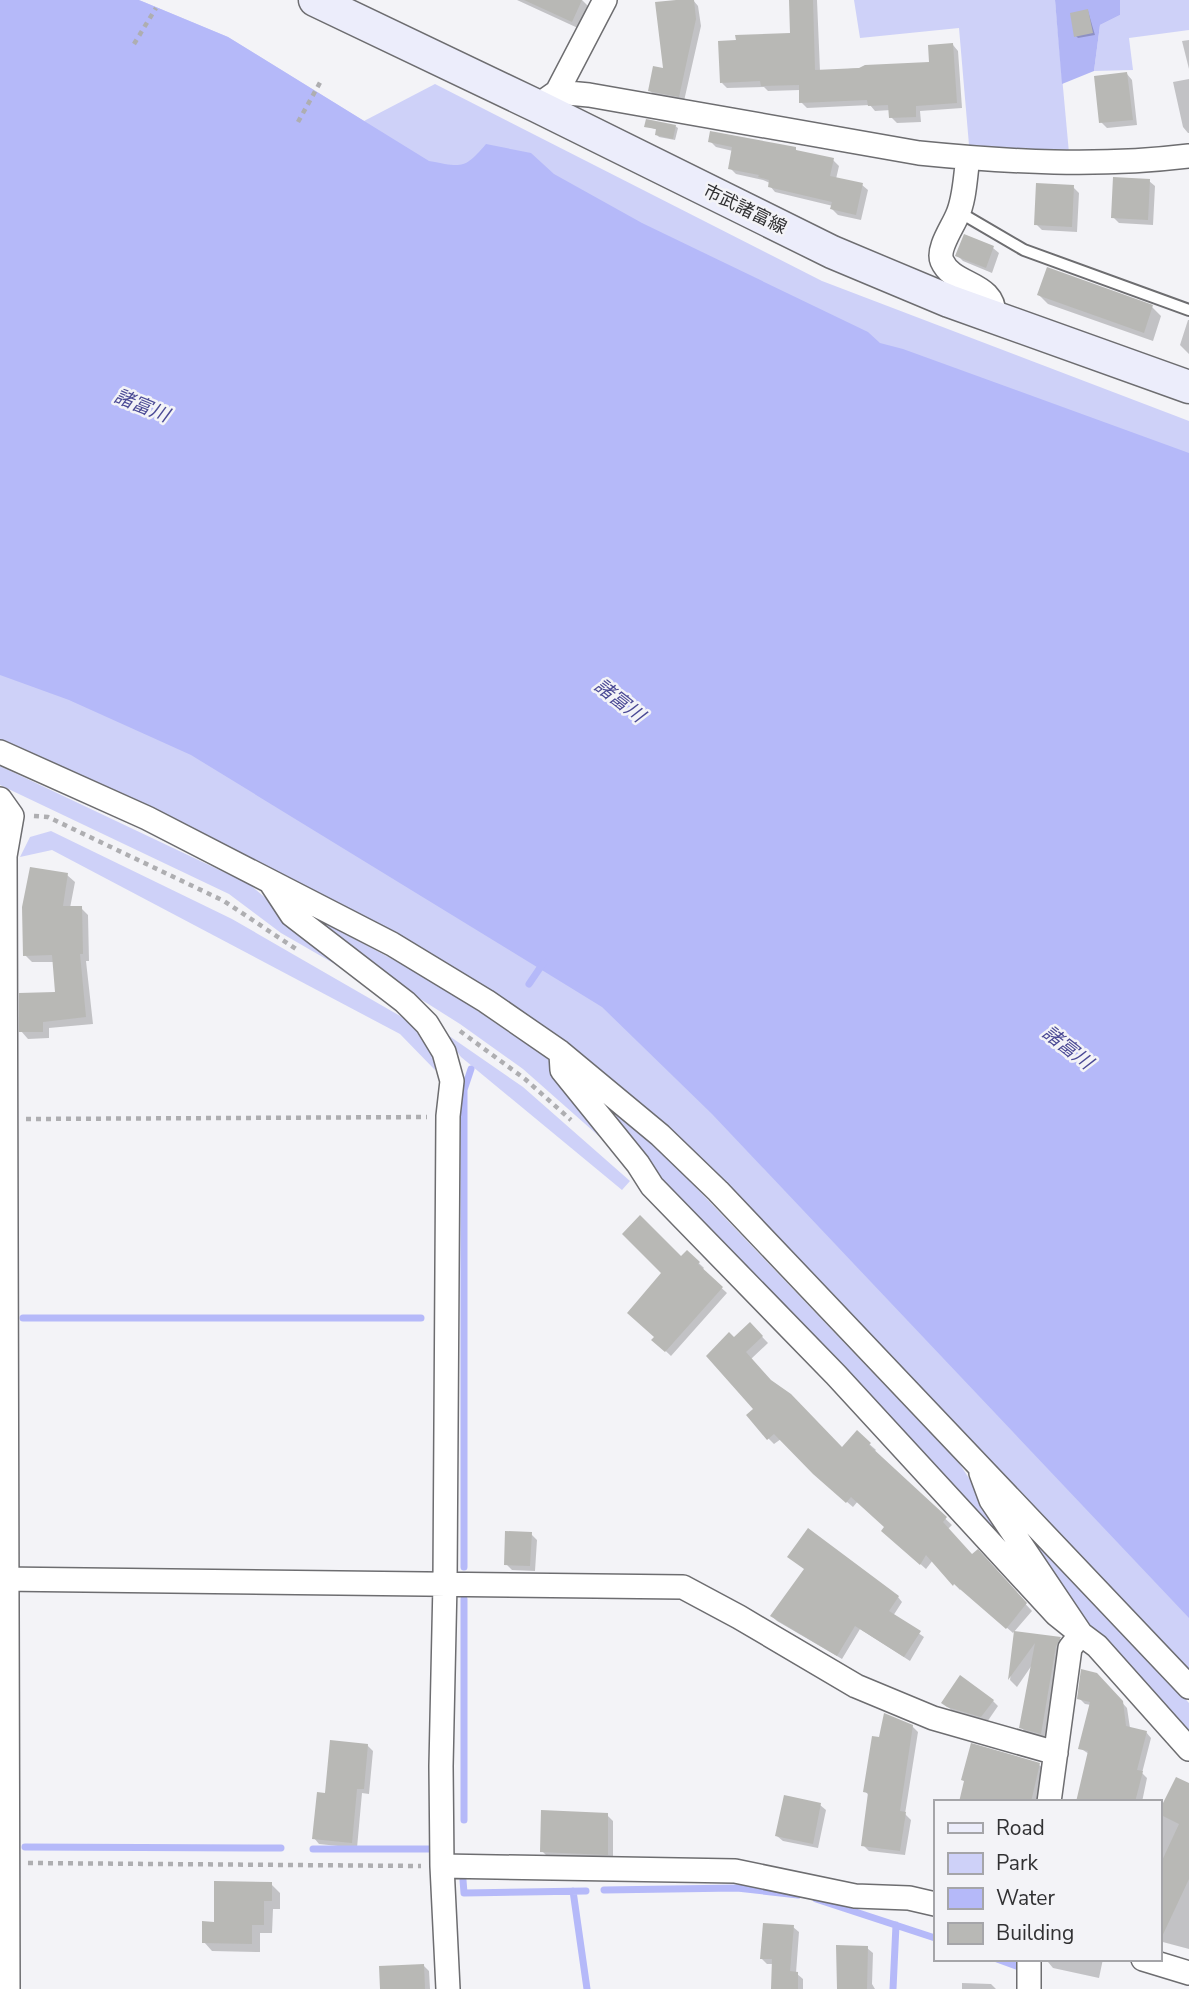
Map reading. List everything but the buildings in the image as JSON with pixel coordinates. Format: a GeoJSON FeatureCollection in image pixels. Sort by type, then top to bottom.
{"type":"FeatureCollection","features":[{"type":"Feature","properties":{"kind":"main road","name":"市武諸富線"},"geometry":{"type":"LineString","coordinates":[[315,0],[547,99],[832,252],[949,301],[1189,387]]}},
{"type":"Feature","properties":{"kind":"street"},"geometry":{"type":"LineString","coordinates":[[547,99],[605,0]]}},
{"type":"Feature","properties":{"kind":"street"},"geometry":{"type":"LineString","coordinates":[[547,99],[589,95],[919,153],[968,158],[1087,164],[1141,162],[1189,156]]}},
{"type":"Feature","properties":{"kind":"street"},"geometry":{"type":"LineString","coordinates":[[968,158],[959,212],[942,250],[942,261],[950,272],[987,294],[994,307],[994,317]]}},
{"type":"Feature","properties":{"kind":"street"},"geometry":{"type":"LineString","coordinates":[[0,752],[147,818],[392,944],[486,1001],[561,1052],[660,1135],[718,1191],[1189,1687]]}},
{"type":"Feature","properties":{"kind":"street"},"geometry":{"type":"LineString","coordinates":[[4,809],[3,1579],[9,1863],[8,1989]]}},
{"type":"Feature","properties":{"kind":"street"},"geometry":{"type":"LineString","coordinates":[[271,883],[292,915],[405,1002],[427,1024],[444,1052],[452,1081],[449,1116],[441,1766],[442,1866],[448,1989]]}},
{"type":"Feature","properties":{"kind":"street"},"geometry":{"type":"LineString","coordinates":[[561,1052],[562,1070],[638,1164],[652,1186],[836,1374],[1056,1614],[1097,1646],[1189,1749]]}},
{"type":"Feature","properties":{"kind":"street"},"geometry":{"type":"LineString","coordinates":[[978,1463],[992,1500],[1081,1634]]}},
{"type":"Feature","properties":{"kind":"street"},"geometry":{"type":"LineString","coordinates":[[3,1579],[683,1587],[739,1616],[856,1686],[933,1718],[1056,1753]]}},
{"type":"Feature","properties":{"kind":"street"},"geometry":{"type":"LineString","coordinates":[[1049,1800],[1070,1648],[1081,1634]]}},
{"type":"Feature","properties":{"kind":"street"},"geometry":{"type":"LineString","coordinates":[[442,1866],[735,1871],[855,1896],[909,1898],[934,1904]]}},
{"type":"Feature","properties":{"kind":"street"},"geometry":{"type":"LineString","coordinates":[[1029,1961],[1029,1989]]}},
{"type":"Feature","properties":{"kind":"street"},"geometry":{"type":"LineString","coordinates":[[1150,1961],[1189,1973]]}},
{"type":"Feature","properties":{"kind":"lane"},"geometry":{"type":"LineString","coordinates":[[959,212],[1024,250],[1189,310]]}},
{"type":"Feature","properties":{"kind":"path"},"geometry":{"type":"LineString","coordinates":[[134,44],[156,8]]}},
{"type":"Feature","properties":{"kind":"path"},"geometry":{"type":"LineString","coordinates":[[298,122],[322,79]]}},
{"type":"Feature","properties":{"kind":"path"},"geometry":{"type":"LineString","coordinates":[[3,1119],[449,1116]]}},
{"type":"Feature","properties":{"kind":"path"},"geometry":{"type":"LineString","coordinates":[[9,1863],[442,1866]]}},
{"type":"Feature","properties":{"kind":"green space"},"geometry":{"type":"Polygon","coordinates":[[[139,0],[228,37],[364,121],[435,84],[822,281],[1189,421],[1189,522],[465,193],[139,0]]]}},
{"type":"Feature","properties":{"kind":"green space"},"geometry":{"type":"Polygon","coordinates":[[[854,0],[1055,0],[1069,153],[969,145],[959,28],[860,38],[854,0]]]}},
{"type":"Feature","properties":{"kind":"green space"},"geometry":{"type":"Polygon","coordinates":[[[1120,0],[1189,0],[1189,30],[1129,38],[1133,70],[1094,71],[1100,25],[1120,15],[1120,0]]]}},
{"type":"Feature","properties":{"kind":"green space"},"geometry":{"type":"Polygon","coordinates":[[[0,627],[581,963],[1189,1572],[1189,1674],[685,1143],[563,1041],[0,743],[0,627]]]}},
{"type":"Feature","properties":{"kind":"green space"},"geometry":{"type":"Polygon","coordinates":[[[0,766],[249,884],[366,982],[281,933],[229,894],[0,785],[0,766]]]}},
{"type":"Feature","properties":{"kind":"green space"},"geometry":{"type":"Polygon","coordinates":[[[51,831],[232,919],[414,1024],[436,1056],[435,1070],[400,1034],[52,850],[20,857],[30,837],[51,831]]]}},
{"type":"Feature","properties":{"kind":"green space"},"geometry":{"type":"Polygon","coordinates":[[[304,912],[435,982],[547,1058],[627,1161],[523,1069],[460,1024],[395,983],[304,912]]]}},
{"type":"Feature","properties":{"kind":"green space"},"geometry":{"type":"Polygon","coordinates":[[[442,1031],[523,1087],[630,1181],[622,1190],[461,1057],[442,1031]]]}},
{"type":"Feature","properties":{"kind":"green space"},"geometry":{"type":"Polygon","coordinates":[[[573,1075],[664,1154],[959,1463],[1037,1583],[653,1173],[573,1075]]]}},
{"type":"Feature","properties":{"kind":"green space"},"geometry":{"type":"Polygon","coordinates":[[[998,1495],[1189,1703],[1189,1740],[1070,1608],[998,1495]]]}},
{"type":"Feature","properties":{"kind":"shaded area"},"geometry":{"type":"Polygon","coordinates":[[[1055,0],[1120,0],[1120,15],[1100,25],[1094,71],[1062,84],[1055,0]]]}},
{"type":"Feature","properties":{"kind":"water","name":"諸富川"},"geometry":{"type":"Polygon","coordinates":[[[0,0],[139,0],[228,37],[429,161],[462,165],[486,144],[531,153],[554,174],[642,223],[868,332],[880,343],[1189,453],[1189,1618],[712,1114],[602,1007],[191,755],[69,700],[0,675],[0,0]]]}},
{"type":"Feature","properties":{"kind":"waterway"},"geometry":{"type":"LineString","coordinates":[[529,984],[544,962]]}},
{"type":"Feature","properties":{"kind":"waterway"},"geometry":{"type":"LineString","coordinates":[[464,1567],[464,1090],[471,1069]]}},
{"type":"Feature","properties":{"kind":"waterway"},"geometry":{"type":"LineString","coordinates":[[23,1318],[421,1318]]}},
{"type":"Feature","properties":{"kind":"waterway"},"geometry":{"type":"LineString","coordinates":[[464,1599],[464,1820]]}},
{"type":"Feature","properties":{"kind":"waterway"},"geometry":{"type":"LineString","coordinates":[[25,1847],[281,1848]]}},
{"type":"Feature","properties":{"kind":"waterway"},"geometry":{"type":"LineString","coordinates":[[313,1849],[431,1849]]}},
{"type":"Feature","properties":{"kind":"waterway"},"geometry":{"type":"LineString","coordinates":[[463,1880],[464,1893],[586,1891]]}},
{"type":"Feature","properties":{"kind":"waterway"},"geometry":{"type":"LineString","coordinates":[[604,1890],[737,1888],[798,1895]]}},
{"type":"Feature","properties":{"kind":"waterway"},"geometry":{"type":"LineString","coordinates":[[573,1891],[587,1989]]}},
{"type":"Feature","properties":{"kind":"waterway"},"geometry":{"type":"LineString","coordinates":[[816,1899],[934,1938]]}},
{"type":"Feature","properties":{"kind":"waterway"},"geometry":{"type":"LineString","coordinates":[[893,1989],[896,1925]]}},
{"type":"Feature","properties":{"kind":"waterway"},"geometry":{"type":"LineString","coordinates":[[1002,1961],[1019,1967]]}}]}
